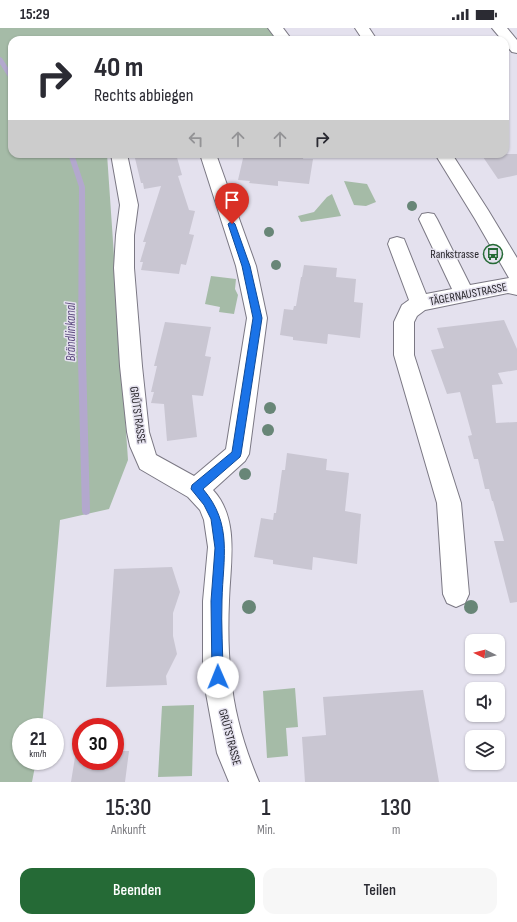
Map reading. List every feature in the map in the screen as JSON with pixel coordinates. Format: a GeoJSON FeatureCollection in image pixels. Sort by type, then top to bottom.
{"type":"FeatureCollection","features":[{"type":"Feature","properties":{"kind":"street"},"geometry":{"type":"LineString","coordinates":[[275,28],[282,36]]}},
{"type":"Feature","properties":{"kind":"street"},"geometry":{"type":"LineString","coordinates":[[499,28],[506,36]]}},
{"type":"Feature","properties":{"kind":"street"},"geometry":{"type":"LineString","coordinates":[[509,40],[517,49]]}},
{"type":"Feature","properties":{"kind":"street","name":"GRÜTSTRASSE"},"geometry":{"type":"LineString","coordinates":[[120,158],[129,205],[125,236],[124,268],[131,366],[138,432],[141,446],[148,462],[196,489],[208,502],[216,519],[220,548],[216,601],[218,677],[223,711],[232,753],[244,782]]}},
{"type":"Feature","properties":{"kind":"street"},"geometry":{"type":"LineString","coordinates":[[196,489],[237,454],[258,318],[246,266],[209,158]]}},
{"type":"Feature","properties":{"kind":"street","name":"TÄGERNAUSTRASSE"},"geometry":{"type":"LineString","coordinates":[[446,158],[482,214],[517,274]]}},
{"type":"Feature","properties":{"kind":"street"},"geometry":{"type":"LineString","coordinates":[[428,219],[464,294]]}},
{"type":"Feature","properties":{"kind":"street"},"geometry":{"type":"LineString","coordinates":[[397,244],[420,303]]}},
{"type":"Feature","properties":{"kind":"street","name":"TÄGERNAUSTRASSE"},"geometry":{"type":"LineString","coordinates":[[456,594],[449,503],[404,355],[404,322],[409,311],[420,303],[508,285],[517,287]]}},
{"type":"Feature","properties":{"kind":"green space"},"geometry":{"type":"Polygon","coordinates":[[[0,28],[270,28],[277,36],[8,36],[8,158],[107,158],[128,460],[109,509],[60,520],[43,718],[12,718],[12,770],[34,770],[32,782],[0,782],[0,28]]]}},
{"type":"Feature","properties":{"kind":"green space"},"geometry":{"type":"Polygon","coordinates":[[[344,181],[367,184],[376,202],[366,206],[354,205],[344,181]]]}},
{"type":"Feature","properties":{"kind":"green space"},"geometry":{"type":"Polygon","coordinates":[[[332,194],[341,216],[301,222],[298,216],[314,212],[327,197],[332,194]]]}},
{"type":"Feature","properties":{"kind":"green space"},"geometry":{"type":"Polygon","coordinates":[[[211,276],[236,279],[235,289],[238,295],[234,314],[219,312],[220,307],[205,304],[211,276]]]}},
{"type":"Feature","properties":{"kind":"green space"},"geometry":{"type":"Polygon","coordinates":[[[295,688],[298,727],[286,728],[288,756],[267,758],[263,691],[295,688]]]}},
{"type":"Feature","properties":{"kind":"green space"},"geometry":{"type":"Polygon","coordinates":[[[194,705],[192,776],[158,777],[162,706],[194,705]]]}},
{"type":"Feature","properties":{"kind":"building"},"geometry":{"type":"Polygon","coordinates":[[[509,154],[517,154],[517,175],[498,179],[484,158],[509,158],[509,154]]]}},
{"type":"Feature","properties":{"kind":"building"},"geometry":{"type":"Polygon","coordinates":[[[135,158],[177,158],[182,175],[178,176],[189,210],[195,211],[189,234],[194,235],[186,265],[181,264],[179,274],[141,270],[143,262],[140,262],[146,242],[143,242],[161,186],[144,189],[143,183],[141,183],[135,158]]]}},
{"type":"Feature","properties":{"kind":"building"},"geometry":{"type":"Polygon","coordinates":[[[243,158],[313,159],[309,184],[278,181],[278,186],[249,183],[250,181],[238,180],[243,158]]]}},
{"type":"Feature","properties":{"kind":"building"},"geometry":{"type":"Polygon","coordinates":[[[304,265],[337,268],[336,277],[356,279],[354,302],[363,303],[360,338],[328,334],[327,344],[293,340],[293,337],[280,335],[284,309],[293,310],[294,306],[296,306],[304,265]]]}},
{"type":"Feature","properties":{"kind":"building"},"geometry":{"type":"Polygon","coordinates":[[[504,320],[517,349],[517,370],[498,373],[503,384],[492,385],[496,423],[517,422],[517,602],[510,603],[494,541],[504,541],[489,489],[485,489],[478,459],[474,459],[468,436],[472,435],[460,392],[447,394],[431,350],[444,348],[437,328],[504,320]]]}},
{"type":"Feature","properties":{"kind":"building"},"geometry":{"type":"Polygon","coordinates":[[[165,322],[211,327],[205,356],[211,357],[203,396],[192,395],[197,437],[167,441],[164,404],[151,403],[154,392],[151,392],[157,366],[154,366],[165,322]]]}},
{"type":"Feature","properties":{"kind":"building"},"geometry":{"type":"Polygon","coordinates":[[[287,453],[327,459],[326,470],[349,473],[345,511],[361,514],[357,564],[313,557],[312,570],[273,564],[273,560],[254,557],[261,518],[273,520],[274,513],[276,513],[282,470],[285,470],[287,453]]]}},
{"type":"Feature","properties":{"kind":"building"},"geometry":{"type":"Polygon","coordinates":[[[172,567],[180,592],[173,613],[173,636],[177,654],[166,676],[167,685],[106,687],[114,569],[172,567]]]}},
{"type":"Feature","properties":{"kind":"building"},"geometry":{"type":"Polygon","coordinates":[[[423,690],[439,782],[305,782],[302,737],[326,735],[323,697],[423,690]]]}},
{"type":"Feature","properties":{"kind":"building"},"geometry":{"type":"Polygon","coordinates":[[[124,751],[129,751],[125,782],[71,782],[73,770],[124,770],[124,751]]]}},
{"type":"Feature","properties":{"kind":"waterway","name":"Brändlinkanal"},"geometry":{"type":"LineString","coordinates":[[0,59],[8,72]]}},
{"type":"Feature","properties":{"kind":"waterway","name":"Brändlinkanal"},"geometry":{"type":"LineString","coordinates":[[72,158],[82,187],[82,359],[86,511]]}},
{"type":"Feature","properties":{"kind":"place","name":"Rankstrasse"},"geometry":{"type":"Point","coordinates":[493,254]}},
{"type":"Feature","properties":{"kind":"route"},"geometry":{"type":"LineString","coordinates":[[218,677],[216,601],[220,548],[216,519],[208,502],[196,489],[237,454],[258,318],[246,266],[232,224]]}}]}
